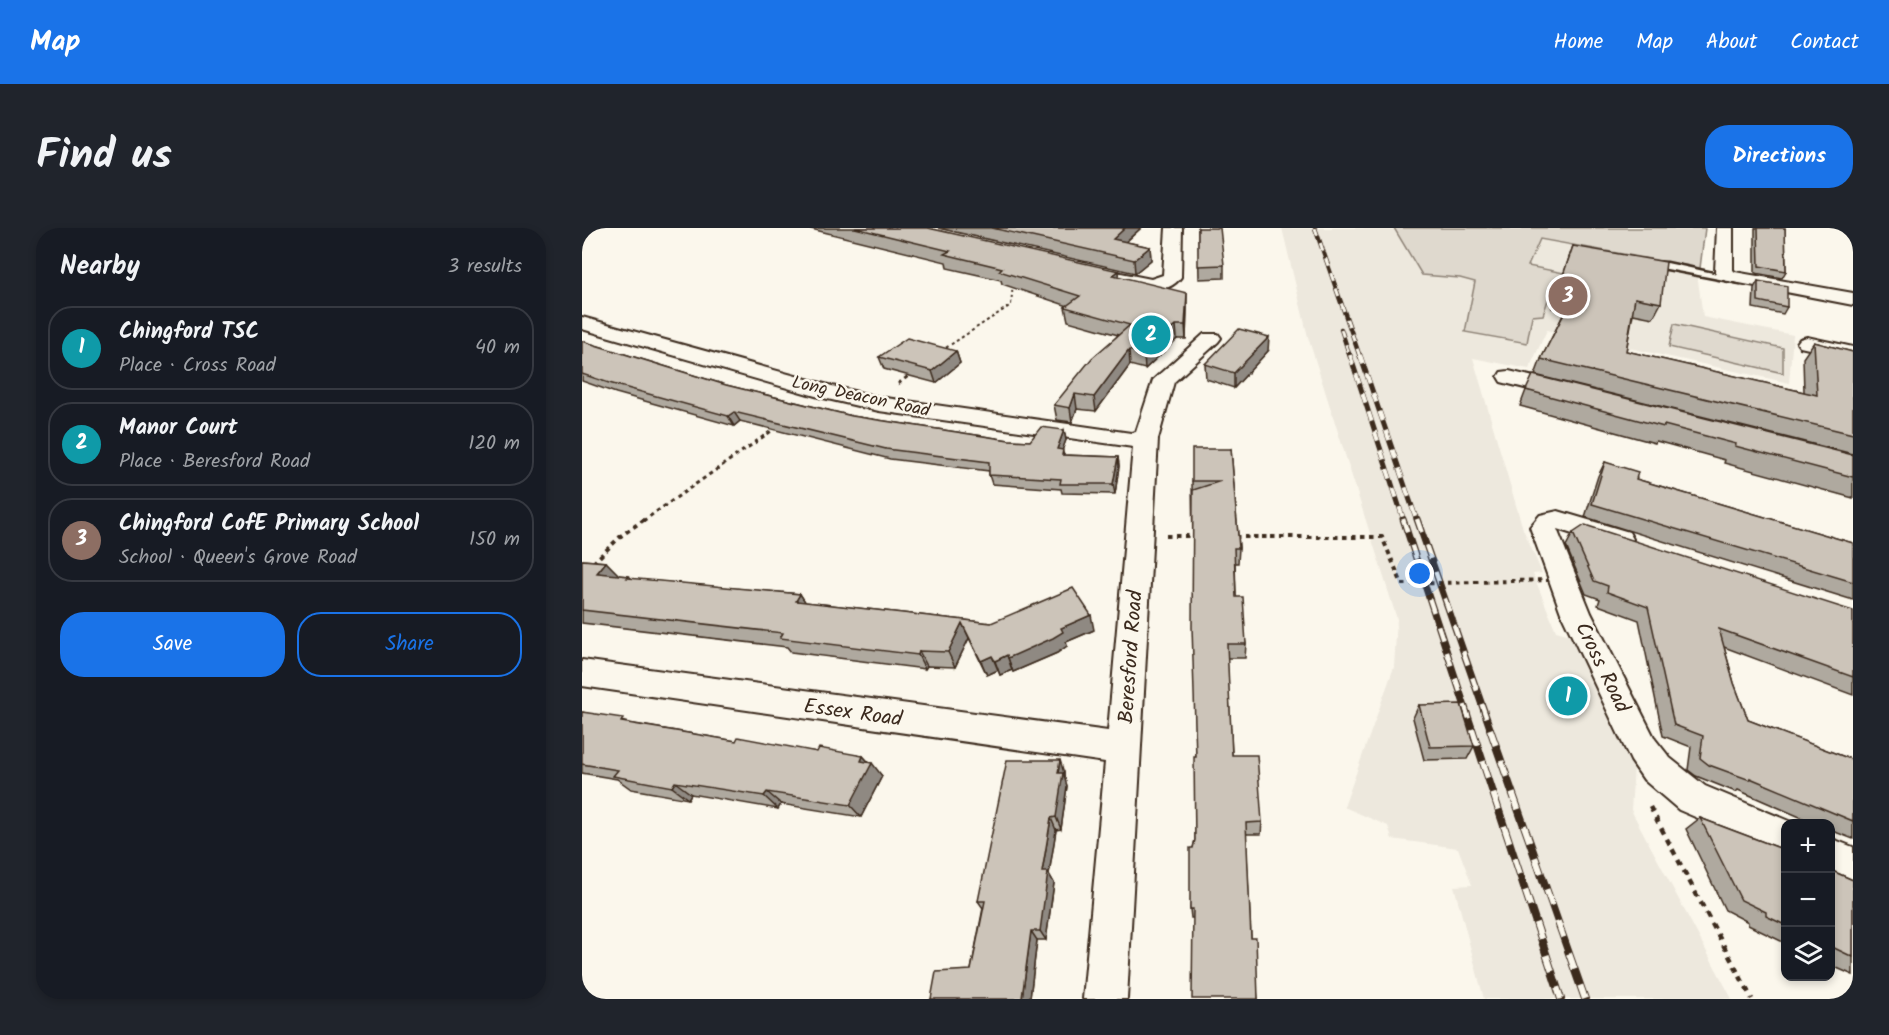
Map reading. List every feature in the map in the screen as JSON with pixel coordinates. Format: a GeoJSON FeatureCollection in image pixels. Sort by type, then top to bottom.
{"type":"FeatureCollection","features":[{"type":"Feature","properties":{"kind":"street"},"geometry":{"type":"LineString","coordinates":[[1094,272],[1139,283],[1155,285],[1167,283],[1172,277],[1174,228]]}},
{"type":"Feature","properties":{"kind":"street"},"geometry":{"type":"LineString","coordinates":[[1725,228],[1724,272],[1736,278],[1853,299]]}},
{"type":"Feature","properties":{"kind":"street","name":"Long Deacon Road"},"geometry":{"type":"LineString","coordinates":[[582,323],[827,392],[879,404],[1131,440],[1146,439]]}},
{"type":"Feature","properties":{"kind":"street","name":"Beresford Road"},"geometry":{"type":"LineString","coordinates":[[1105,999],[1146,439],[1164,380],[1210,338]]}},
{"type":"Feature","properties":{"kind":"street"},"geometry":{"type":"LineString","coordinates":[[1807,343],[1853,353]]}},
{"type":"Feature","properties":{"kind":"street"},"geometry":{"type":"LineString","coordinates":[[1509,377],[1589,397]]}},
{"type":"Feature","properties":{"kind":"street","name":"Cross Road"},"geometry":{"type":"LineString","coordinates":[[1649,549],[1558,520],[1549,520],[1543,527],[1579,618],[1643,750],[1657,769],[1692,798],[1781,836]]}},
{"type":"Feature","properties":{"kind":"street","name":"Essex Road"},"geometry":{"type":"LineString","coordinates":[[582,673],[1094,746],[1124,747]]}},
{"type":"Feature","properties":{"kind":"street"},"geometry":{"type":"LineString","coordinates":[[1835,859],[1853,866]]}},
{"type":"Feature","properties":{"kind":"lane"},"geometry":{"type":"LineString","coordinates":[[1639,264],[1667,266],[1736,278]]}},
{"type":"Feature","properties":{"kind":"path"},"geometry":{"type":"LineString","coordinates":[[936,355],[1011,305],[1013,275]]}},
{"type":"Feature","properties":{"kind":"path"},"geometry":{"type":"LineString","coordinates":[[879,404],[918,369]]}},
{"type":"Feature","properties":{"kind":"path"},"geometry":{"type":"LineString","coordinates":[[588,568],[622,535],[779,426]]}},
{"type":"Feature","properties":{"kind":"path"},"geometry":{"type":"LineString","coordinates":[[1167,536],[1203,536]]}},
{"type":"Feature","properties":{"kind":"path"},"geometry":{"type":"LineString","coordinates":[[1227,537],[1382,537],[1402,584],[1548,580]]}},
{"type":"Feature","properties":{"kind":"path"},"geometry":{"type":"LineString","coordinates":[[1649,809],[1752,999]]}},
{"type":"Feature","properties":{"kind":"shaded area"},"geometry":{"type":"Polygon","coordinates":[[[1282,228],[1705,228],[1700,268],[1697,273],[1703,317],[1793,335],[1789,383],[1547,330],[1529,369],[1473,358],[1523,529],[1542,573],[1533,574],[1556,631],[1571,635],[1634,767],[1631,810],[1732,999],[1484,999],[1454,886],[1472,885],[1458,848],[1392,839],[1388,826],[1344,807],[1394,667],[1397,619],[1308,337],[1282,228]]]}},
{"type":"Feature","properties":{"kind":"shaded area"},"geometry":{"type":"Polygon","coordinates":[[[1394,228],[1705,228],[1700,268],[1540,239],[1528,266],[1564,273],[1562,279],[1555,279],[1543,315],[1532,316],[1527,343],[1465,332],[1475,282],[1460,278],[1422,275],[1394,228]]]}},
{"type":"Feature","properties":{"kind":"shaded area"},"geometry":{"type":"Polygon","coordinates":[[[1674,324],[1783,348],[1783,373],[1669,347],[1674,324]]]}},
{"type":"Feature","properties":{"kind":"building"},"geometry":{"type":"Polygon","coordinates":[[[855,228],[928,228],[1119,271],[1113,275],[1187,293],[1185,325],[1176,325],[1144,354],[1129,350],[1094,397],[1075,394],[1070,408],[1054,405],[1092,358],[1130,325],[1065,307],[1080,296],[999,271],[1002,268],[944,254],[950,251],[855,228]]]}},
{"type":"Feature","properties":{"kind":"building"},"geometry":{"type":"Polygon","coordinates":[[[992,228],[1125,228],[1113,239],[1150,247],[1134,260],[992,228]]]}},
{"type":"Feature","properties":{"kind":"building"},"geometry":{"type":"Polygon","coordinates":[[[1198,228],[1220,228],[1224,265],[1198,266],[1198,228]]]}},
{"type":"Feature","properties":{"kind":"building"},"geometry":{"type":"Polygon","coordinates":[[[1758,228],[1785,228],[1786,271],[1759,266],[1758,228]]]}},
{"type":"Feature","properties":{"kind":"building"},"geometry":{"type":"Polygon","coordinates":[[[1573,246],[1666,262],[1661,303],[1635,298],[1626,351],[1817,395],[1814,342],[1853,352],[1853,434],[1541,359],[1573,296],[1557,293],[1573,246]]]}},
{"type":"Feature","properties":{"kind":"building"},"geometry":{"type":"Polygon","coordinates":[[[1758,281],[1787,286],[1787,307],[1758,301],[1758,281]]]}},
{"type":"Feature","properties":{"kind":"building"},"geometry":{"type":"Polygon","coordinates":[[[1239,329],[1269,337],[1234,373],[1205,364],[1239,329]]]}},
{"type":"Feature","properties":{"kind":"building"},"geometry":{"type":"Polygon","coordinates":[[[907,338],[956,351],[932,371],[879,357],[907,338]]]}},
{"type":"Feature","properties":{"kind":"building"},"geometry":{"type":"Polygon","coordinates":[[[582,341],[726,385],[852,416],[1009,440],[1030,441],[1041,427],[1064,430],[1057,449],[1063,450],[1062,455],[1118,457],[1113,484],[1060,484],[1061,479],[989,475],[989,462],[886,449],[734,412],[728,416],[582,374],[582,341]]]}},
{"type":"Feature","properties":{"kind":"building"},"geometry":{"type":"Polygon","coordinates":[[[1533,375],[1853,455],[1853,477],[1735,446],[1736,444],[1526,390],[1533,375]]]}},
{"type":"Feature","properties":{"kind":"building"},"geometry":{"type":"Polygon","coordinates":[[[1192,449],[1231,449],[1239,548],[1234,548],[1236,597],[1243,597],[1246,644],[1227,644],[1232,755],[1257,755],[1262,822],[1246,823],[1251,938],[1256,938],[1258,999],[1192,999],[1193,909],[1190,909],[1190,848],[1193,848],[1195,840],[1194,757],[1196,757],[1192,627],[1193,490],[1221,481],[1192,481],[1192,449]]]}},
{"type":"Feature","properties":{"kind":"building"},"geometry":{"type":"Polygon","coordinates":[[[1605,462],[1638,472],[1636,479],[1853,543],[1853,582],[1592,504],[1605,462]]]}},
{"type":"Feature","properties":{"kind":"building"},"geometry":{"type":"Polygon","coordinates":[[[1585,525],[1853,611],[1853,677],[1719,629],[1734,683],[1748,720],[1853,760],[1853,821],[1750,778],[1750,780],[1709,765],[1700,758],[1703,736],[1674,725],[1648,607],[1607,592],[1608,586],[1594,581],[1573,533],[1585,525]]]}},
{"type":"Feature","properties":{"kind":"building"},"geometry":{"type":"Polygon","coordinates":[[[582,560],[606,562],[597,573],[629,576],[627,578],[800,594],[796,601],[991,623],[1073,588],[1091,615],[1061,628],[1063,632],[1053,638],[1008,658],[1007,655],[995,661],[992,656],[981,661],[962,623],[948,652],[919,651],[918,655],[780,638],[783,633],[582,610],[582,560]]]}},
{"type":"Feature","properties":{"kind":"building"},"geometry":{"type":"Polygon","coordinates":[[[1461,704],[1474,746],[1430,747],[1419,705],[1461,704]]]}},
{"type":"Feature","properties":{"kind":"building"},"geometry":{"type":"Polygon","coordinates":[[[582,712],[623,718],[621,722],[736,741],[738,737],[817,752],[819,748],[863,756],[861,761],[872,763],[850,805],[767,792],[764,796],[675,782],[672,787],[613,776],[618,770],[582,764],[582,712]]]}},
{"type":"Feature","properties":{"kind":"building"},"geometry":{"type":"Polygon","coordinates":[[[1007,760],[1060,760],[1058,773],[1063,773],[1056,817],[1051,818],[1042,872],[1048,872],[1040,931],[1031,931],[1022,998],[1030,997],[1030,999],[931,999],[936,972],[971,970],[985,901],[978,901],[1007,760]]]}},
{"type":"Feature","properties":{"kind":"building"},"geometry":{"type":"Polygon","coordinates":[[[1700,818],[1781,848],[1781,923],[1766,916],[1766,912],[1741,900],[1700,818]]]}},
{"type":"Feature","properties":{"kind":"building"},"geometry":{"type":"Polygon","coordinates":[[[1835,872],[1853,880],[1853,957],[1835,948],[1835,872]]]}},
{"type":"Feature","properties":{"kind":"railway"},"geometry":{"type":"LineString","coordinates":[[1315,228],[1360,357]]}},
{"type":"Feature","properties":{"kind":"railway"},"geometry":{"type":"LineString","coordinates":[[1341,329],[1350,357]]}},
{"type":"Feature","properties":{"kind":"railway"},"geometry":{"type":"LineString","coordinates":[[1350,355],[1404,521]]}},
{"type":"Feature","properties":{"kind":"railway"},"geometry":{"type":"LineString","coordinates":[[1360,355],[1417,521]]}},
{"type":"Feature","properties":{"kind":"railway"},"geometry":{"type":"LineString","coordinates":[[1403,519],[1473,731]]}},
{"type":"Feature","properties":{"kind":"railway"},"geometry":{"type":"LineString","coordinates":[[1417,519],[1491,731]]}},
{"type":"Feature","properties":{"kind":"railway"},"geometry":{"type":"LineString","coordinates":[[1472,729],[1561,999]]}},
{"type":"Feature","properties":{"kind":"railway"},"geometry":{"type":"LineString","coordinates":[[1490,729],[1585,999]]}},
{"type":"Feature","properties":{"kind":"place","name":"Chingford CofE Primary School"},"geometry":{"type":"Point","coordinates":[1568,296]}},
{"type":"Feature","properties":{"kind":"place","name":"Manor Court"},"geometry":{"type":"Point","coordinates":[1151,335]}},
{"type":"Feature","properties":{"kind":"place","name":"Chingford TSC"},"geometry":{"type":"Point","coordinates":[1568,696]}}]}
